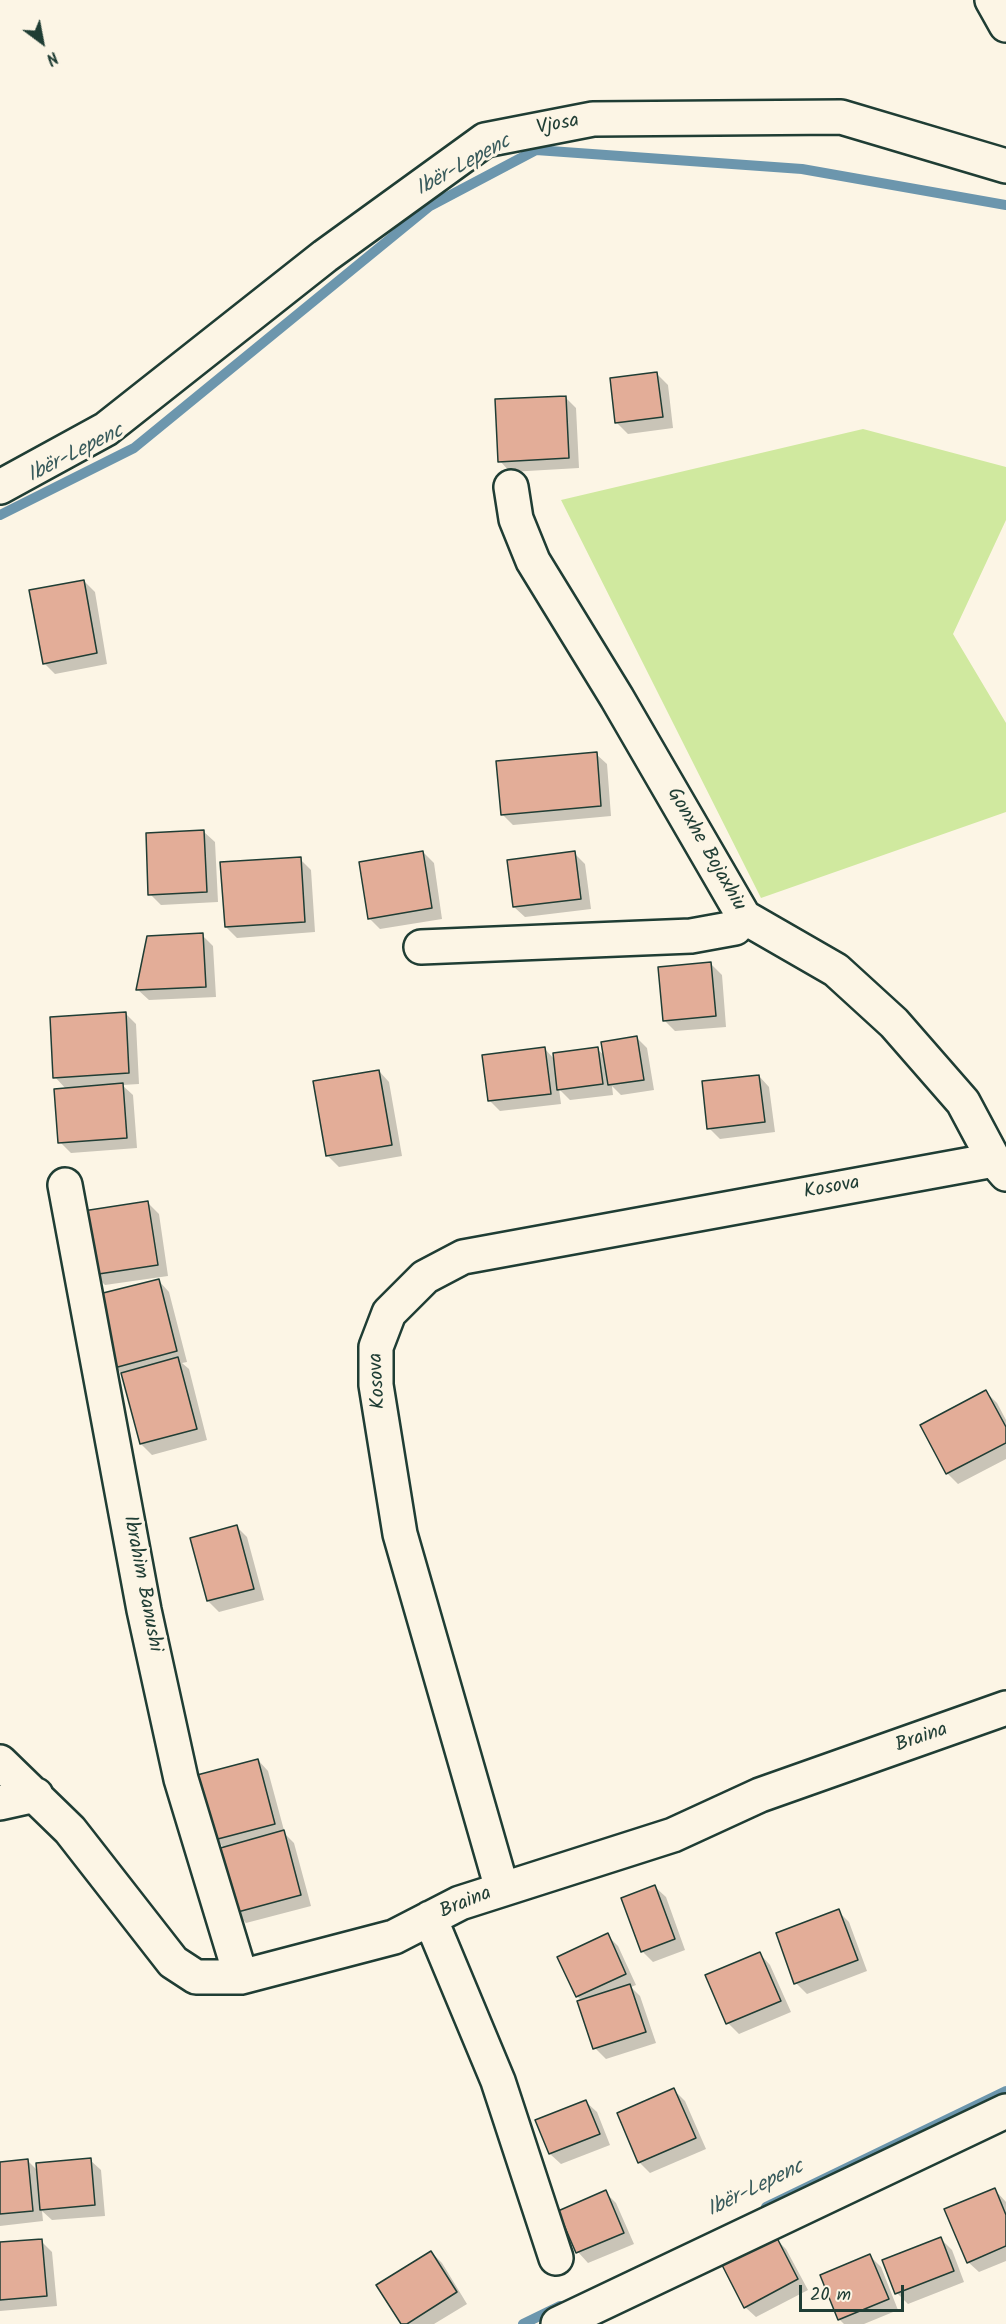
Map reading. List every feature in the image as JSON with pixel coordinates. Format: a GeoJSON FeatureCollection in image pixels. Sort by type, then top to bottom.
{"type":"FeatureCollection","features":[{"type":"Feature","properties":{"kind":"street"},"geometry":{"type":"LineString","coordinates":[[992,0],[1006,25]]}},
{"type":"Feature","properties":{"kind":"street","name":"Vjosa"},"geometry":{"type":"LineString","coordinates":[[0,487],[106,429],[325,256],[485,140],[592,119],[841,117],[1006,166]]}},
{"type":"Feature","properties":{"kind":"street","name":"Gonxhe Bojaxhiu"},"geometry":{"type":"LineString","coordinates":[[511,487],[516,519],[533,561],[617,698],[744,917],[836,970],[894,1023],[963,1102],[1000,1167]]}},
{"type":"Feature","properties":{"kind":"street"},"geometry":{"type":"LineString","coordinates":[[421,947],[691,936],[735,928],[744,917]]}},
{"type":"Feature","properties":{"kind":"street","name":"Kosova"},"geometry":{"type":"LineString","coordinates":[[502,1889],[400,1534],[376,1385],[376,1347],[389,1313],[424,1277],[463,1257],[1000,1167]]}},
{"type":"Feature","properties":{"kind":"street","name":"Ibrahim Banushi"},"geometry":{"type":"LineString","coordinates":[[64,1185],[144,1610],[181,1779],[241,1977]]}},
{"type":"Feature","properties":{"kind":"street","name":"Braina"},"geometry":{"type":"LineString","coordinates":[[0,1762],[70,1830],[173,1962],[196,1977],[241,1977],[394,1937],[460,1903],[673,1835],[760,1795],[1006,1708]]}},
{"type":"Feature","properties":{"kind":"street"},"geometry":{"type":"LineString","coordinates":[[0,1803],[36,1795]]}},
{"type":"Feature","properties":{"kind":"street"},"geometry":{"type":"LineString","coordinates":[[430,1918],[498,2081],[556,2258]]}},
{"type":"Feature","properties":{"kind":"street"},"geometry":{"type":"LineString","coordinates":[[558,2324],[1003,2116]]}},
{"type":"Feature","properties":{"kind":"green space"},"geometry":{"type":"Polygon","coordinates":[[[863,429],[1006,467],[1006,520],[953,634],[1006,723],[1006,812],[761,898],[561,500],[863,429]]]}},
{"type":"Feature","properties":{"kind":"building"},"geometry":{"type":"Polygon","coordinates":[[[657,372],[663,417],[615,423],[610,378],[657,372]]]}},
{"type":"Feature","properties":{"kind":"building"},"geometry":{"type":"Polygon","coordinates":[[[566,396],[569,458],[498,462],[495,399],[566,396]]]}},
{"type":"Feature","properties":{"kind":"building"},"geometry":{"type":"Polygon","coordinates":[[[84,580],[97,653],[43,664],[29,590],[84,580]]]}},
{"type":"Feature","properties":{"kind":"building"},"geometry":{"type":"Polygon","coordinates":[[[597,752],[601,806],[501,815],[496,761],[597,752]]]}},
{"type":"Feature","properties":{"kind":"building"},"geometry":{"type":"Polygon","coordinates":[[[204,830],[207,892],[148,895],[146,833],[204,830]]]}},
{"type":"Feature","properties":{"kind":"building"},"geometry":{"type":"Polygon","coordinates":[[[423,851],[432,908],[368,919],[359,862],[423,851]]]}},
{"type":"Feature","properties":{"kind":"building"},"geometry":{"type":"Polygon","coordinates":[[[575,851],[581,899],[513,907],[507,860],[575,851]]]}},
{"type":"Feature","properties":{"kind":"building"},"geometry":{"type":"Polygon","coordinates":[[[301,857],[305,922],[225,927],[220,862],[301,857]]]}},
{"type":"Feature","properties":{"kind":"building"},"geometry":{"type":"Polygon","coordinates":[[[203,933],[206,987],[136,990],[147,936],[203,933]]]}},
{"type":"Feature","properties":{"kind":"building"},"geometry":{"type":"Polygon","coordinates":[[[711,962],[716,1016],[663,1021],[658,967],[711,962]]]}},
{"type":"Feature","properties":{"kind":"building"},"geometry":{"type":"Polygon","coordinates":[[[126,1012],[129,1073],[53,1078],[50,1017],[126,1012]]]}},
{"type":"Feature","properties":{"kind":"building"},"geometry":{"type":"Polygon","coordinates":[[[637,1036],[644,1080],[608,1085],[601,1042],[637,1036]]]}},
{"type":"Feature","properties":{"kind":"building"},"geometry":{"type":"Polygon","coordinates":[[[545,1047],[551,1094],[488,1101],[482,1055],[545,1047]]]}},
{"type":"Feature","properties":{"kind":"building"},"geometry":{"type":"Polygon","coordinates":[[[598,1047],[603,1084],[557,1090],[553,1053],[598,1047]]]}},
{"type":"Feature","properties":{"kind":"building"},"geometry":{"type":"Polygon","coordinates":[[[379,1070],[392,1145],[326,1156],[313,1081],[379,1070]]]}},
{"type":"Feature","properties":{"kind":"building"},"geometry":{"type":"Polygon","coordinates":[[[759,1075],[765,1122],[707,1129],[702,1081],[759,1075]]]}},
{"type":"Feature","properties":{"kind":"building"},"geometry":{"type":"Polygon","coordinates":[[[123,1083],[127,1138],[58,1143],[54,1089],[123,1083]]]}},
{"type":"Feature","properties":{"kind":"building"},"geometry":{"type":"Polygon","coordinates":[[[148,1201],[158,1265],[92,1275],[83,1211],[148,1201]]]}},
{"type":"Feature","properties":{"kind":"building"},"geometry":{"type":"Polygon","coordinates":[[[159,1279],[177,1351],[114,1368],[95,1295],[159,1279]]]}},
{"type":"Feature","properties":{"kind":"building"},"geometry":{"type":"Polygon","coordinates":[[[178,1357],[197,1429],[140,1444],[121,1373],[178,1357]]]}},
{"type":"Feature","properties":{"kind":"building"},"geometry":{"type":"Polygon","coordinates":[[[986,1390],[1006,1427],[1006,1443],[946,1474],[920,1425],[986,1390]]]}},
{"type":"Feature","properties":{"kind":"building"},"geometry":{"type":"Polygon","coordinates":[[[237,1525],[254,1589],[207,1601],[190,1538],[237,1525]]]}},
{"type":"Feature","properties":{"kind":"building"},"geometry":{"type":"Polygon","coordinates":[[[258,1759],[275,1824],[214,1840],[197,1775],[258,1759]]]}},
{"type":"Feature","properties":{"kind":"building"},"geometry":{"type":"Polygon","coordinates":[[[284,1830],[301,1895],[234,1913],[217,1849],[284,1830]]]}},
{"type":"Feature","properties":{"kind":"building"},"geometry":{"type":"Polygon","coordinates":[[[655,1885],[675,1939],[641,1952],[621,1898],[655,1885]]]}},
{"type":"Feature","properties":{"kind":"building"},"geometry":{"type":"Polygon","coordinates":[[[839,1909],[858,1960],[794,1984],[776,1933],[839,1909]]]}},
{"type":"Feature","properties":{"kind":"building"},"geometry":{"type":"Polygon","coordinates":[[[608,1933],[626,1974],[576,1997],[557,1957],[608,1933]]]}},
{"type":"Feature","properties":{"kind":"building"},"geometry":{"type":"Polygon","coordinates":[[[760,1952],[781,2001],[726,2024],[705,1975],[760,1952]]]}},
{"type":"Feature","properties":{"kind":"building"},"geometry":{"type":"Polygon","coordinates":[[[630,1984],[646,2032],[593,2049],[577,2001],[630,1984]]]}},
{"type":"Feature","properties":{"kind":"building"},"geometry":{"type":"Polygon","coordinates":[[[674,2088],[696,2138],[638,2163],[617,2113],[674,2088]]]}},
{"type":"Feature","properties":{"kind":"building"},"geometry":{"type":"Polygon","coordinates":[[[586,2100],[600,2134],[549,2154],[535,2120],[586,2100]]]}},
{"type":"Feature","properties":{"kind":"building"},"geometry":{"type":"Polygon","coordinates":[[[91,2158],[95,2205],[40,2210],[36,2163],[91,2158]]]}},
{"type":"Feature","properties":{"kind":"building"},"geometry":{"type":"Polygon","coordinates":[[[28,2159],[33,2211],[0,2214],[0,2162],[28,2159]]]}},
{"type":"Feature","properties":{"kind":"building"},"geometry":{"type":"Polygon","coordinates":[[[995,2188],[1006,2215],[1006,2246],[967,2263],[944,2209],[995,2188]]]}},
{"type":"Feature","properties":{"kind":"building"},"geometry":{"type":"Polygon","coordinates":[[[606,2190],[624,2233],[576,2253],[558,2211],[606,2190]]]}},
{"type":"Feature","properties":{"kind":"building"},"geometry":{"type":"Polygon","coordinates":[[[776,2236],[798,2279],[744,2308],[722,2265],[776,2236]]]}},
{"type":"Feature","properties":{"kind":"building"},"geometry":{"type":"Polygon","coordinates":[[[941,2237],[954,2271],[895,2294],[882,2260],[941,2237]]]}},
{"type":"Feature","properties":{"kind":"building"},"geometry":{"type":"Polygon","coordinates":[[[42,2239],[47,2296],[0,2300],[0,2242],[42,2239]]]}},
{"type":"Feature","properties":{"kind":"building"},"geometry":{"type":"Polygon","coordinates":[[[431,2251],[457,2292],[407,2324],[401,2324],[376,2285],[431,2251]]]}},
{"type":"Feature","properties":{"kind":"building"},"geometry":{"type":"Polygon","coordinates":[[[870,2254],[889,2299],[838,2320],[820,2275],[870,2254]]]}},
{"type":"Feature","properties":{"kind":"waterway","name":"Ibër-Lepenc"},"geometry":{"type":"LineString","coordinates":[[0,515],[134,448],[430,206],[536,150],[802,169],[1006,205]]}},
{"type":"Feature","properties":{"kind":"waterway","name":"Ibër-Lepenc"},"geometry":{"type":"LineString","coordinates":[[766,2207],[1006,2091]]}},
{"type":"Feature","properties":{"kind":"waterway","name":"Ibër-Lepenc"},"geometry":{"type":"LineString","coordinates":[[523,2324],[560,2306]]}}]}
